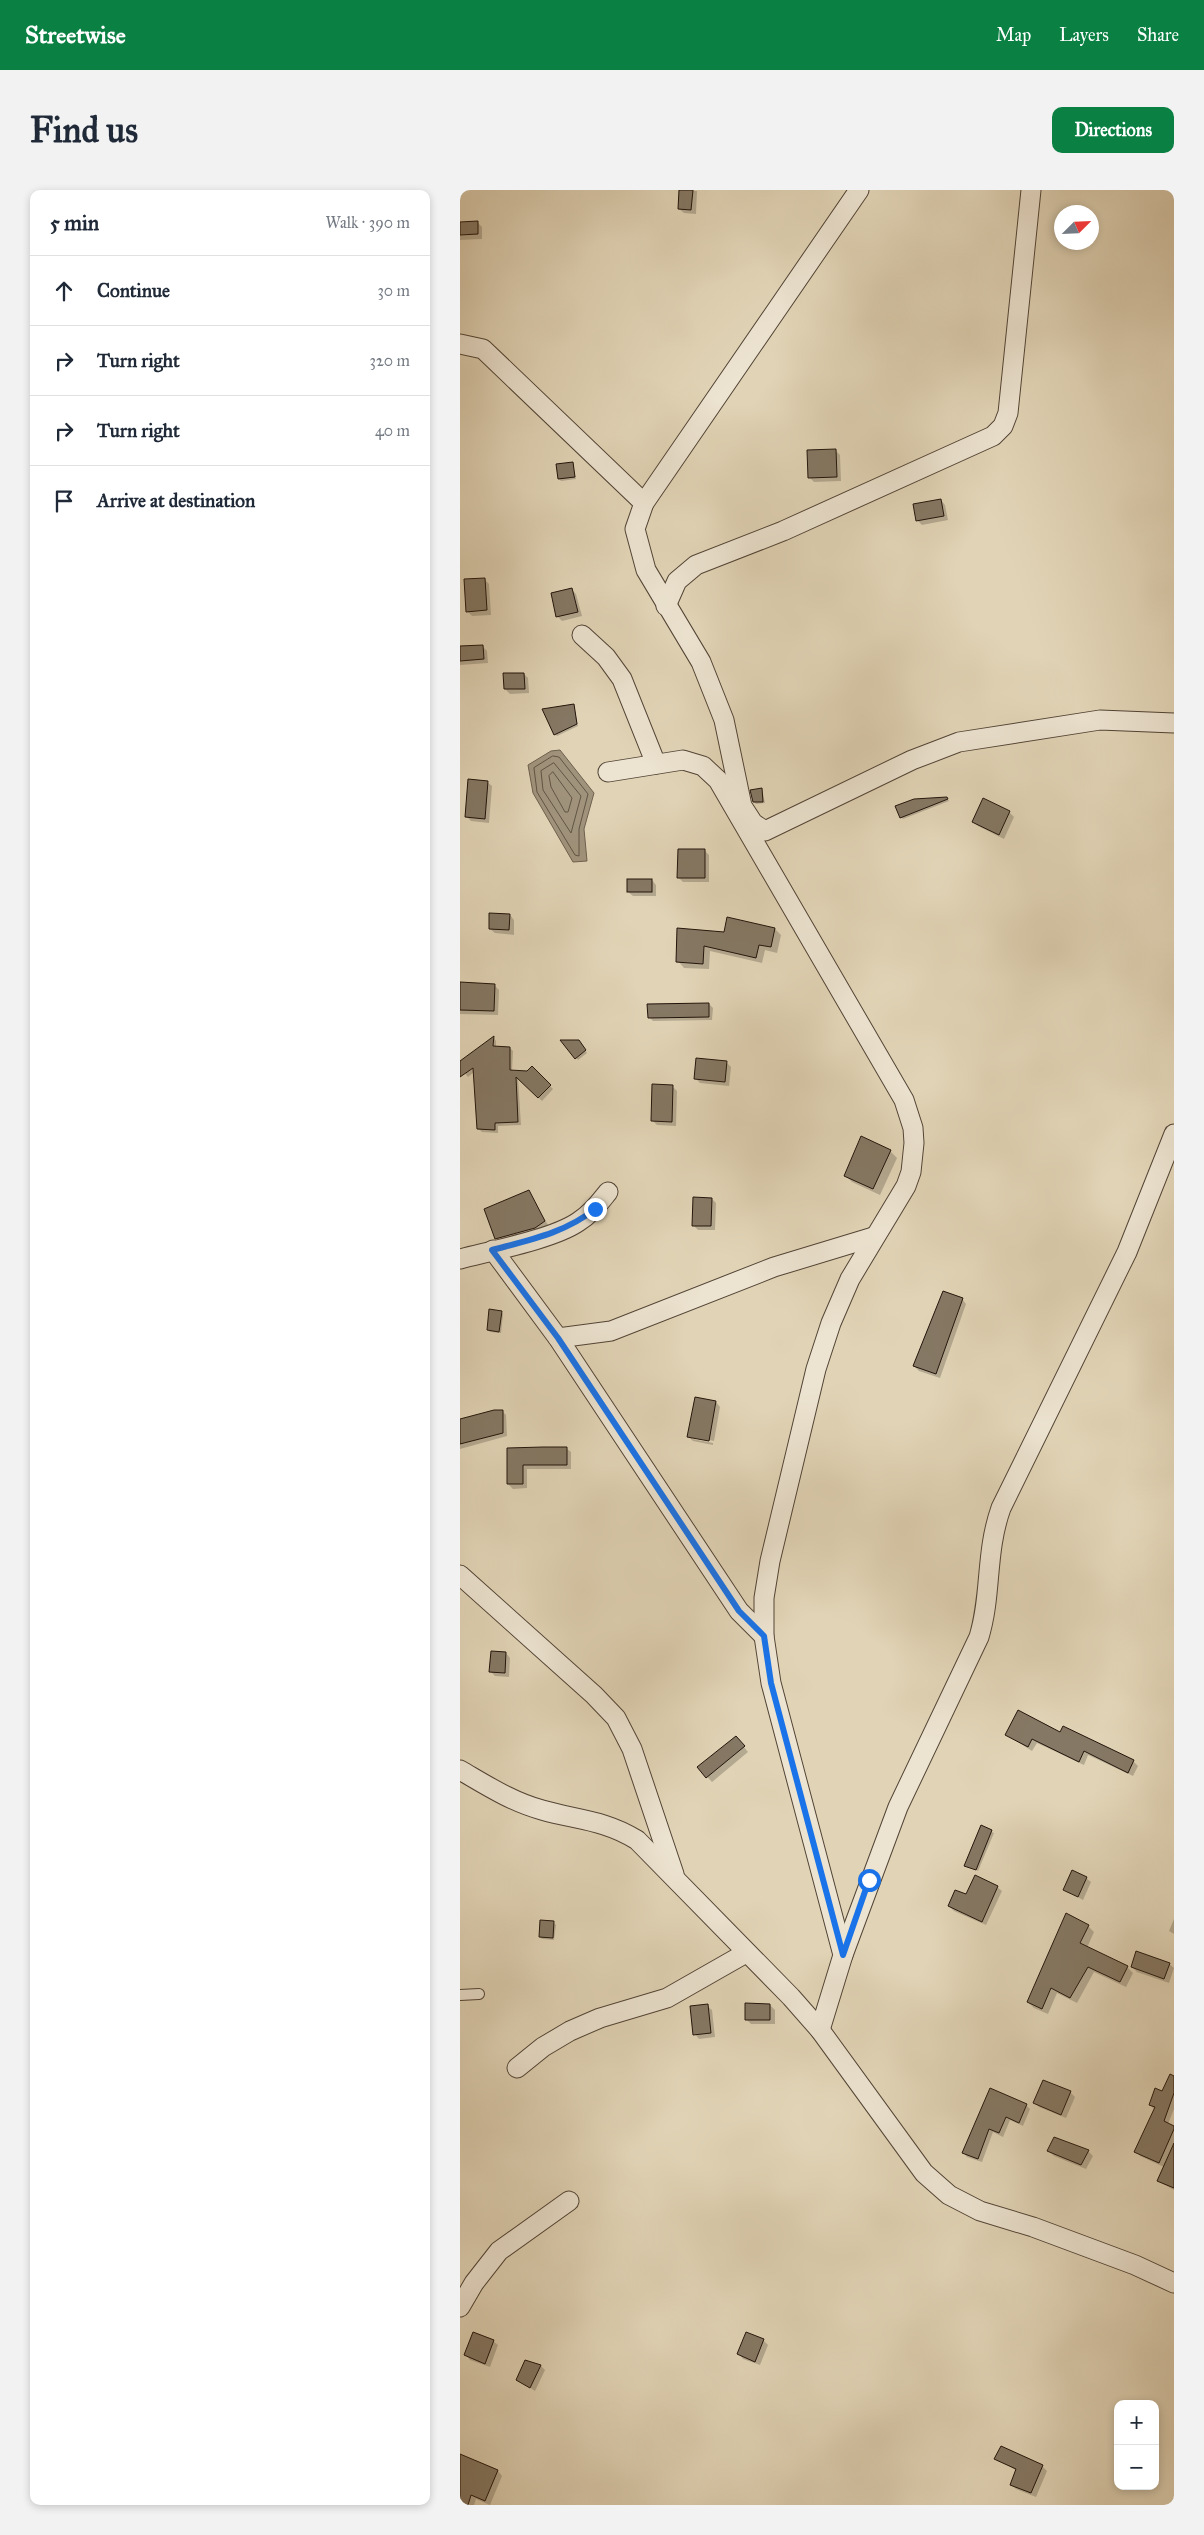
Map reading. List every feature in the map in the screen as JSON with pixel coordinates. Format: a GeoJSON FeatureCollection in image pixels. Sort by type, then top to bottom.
{"type":"FeatureCollection","features":[{"type":"Feature","properties":{"kind":"street"},"geometry":{"type":"LineString","coordinates":[[750,827],[742,806],[724,720],[701,662],[646,570],[635,529],[644,503],[859,190]]}},
{"type":"Feature","properties":{"kind":"street"},"geometry":{"type":"LineString","coordinates":[[666,606],[677,581],[696,566],[783,531],[863,494],[938,463],[993,436],[1003,426],[1008,413],[1031,190]]}},
{"type":"Feature","properties":{"kind":"street"},"geometry":{"type":"LineString","coordinates":[[460,344],[483,349],[644,503]]}},
{"type":"Feature","properties":{"kind":"street"},"geometry":{"type":"LineString","coordinates":[[582,635],[606,657],[622,679],[656,764]]}},
{"type":"Feature","properties":{"kind":"street"},"geometry":{"type":"LineString","coordinates":[[750,827],[765,831],[912,760],[959,742],[1100,720],[1174,723]]}},
{"type":"Feature","properties":{"kind":"street"},"geometry":{"type":"LineString","coordinates":[[608,772],[683,760],[693,762],[711,772],[750,827],[910,1114],[914,1143],[911,1172],[906,1186],[873,1237],[850,1279],[831,1323],[816,1369],[767,1580],[764,1636],[771,1683],[843,1955]]}},
{"type":"Feature","properties":{"kind":"street"},"geometry":{"type":"LineString","coordinates":[[820,2030],[843,1955],[898,1807],[979,1637],[984,1616],[991,1540],[1001,1508],[1127,1252],[1174,1134]]}},
{"type":"Feature","properties":{"kind":"street"},"geometry":{"type":"LineString","coordinates":[[460,1260],[559,1232],[595,1209],[608,1192]]}},
{"type":"Feature","properties":{"kind":"street"},"geometry":{"type":"LineString","coordinates":[[558,1338],[611,1331],[774,1267],[873,1237]]}},
{"type":"Feature","properties":{"kind":"street"},"geometry":{"type":"LineString","coordinates":[[492,1250],[558,1338],[739,1611],[764,1636]]}},
{"type":"Feature","properties":{"kind":"street"},"geometry":{"type":"LineString","coordinates":[[460,1575],[594,1695],[616,1718],[632,1749],[675,1877]]}},
{"type":"Feature","properties":{"kind":"street"},"geometry":{"type":"LineString","coordinates":[[460,1597],[488,1600]]}},
{"type":"Feature","properties":{"kind":"street"},"geometry":{"type":"LineString","coordinates":[[460,1770],[523,1804],[619,1828],[637,1840],[791,1997],[820,2030],[924,2173],[949,2195],[980,2212],[1033,2227],[1135,2265],[1174,2283]]}},
{"type":"Feature","properties":{"kind":"street"},"geometry":{"type":"LineString","coordinates":[[517,2068],[543,2047],[570,2031],[600,2018],[667,1998],[746,1953]]}},
{"type":"Feature","properties":{"kind":"street"},"geometry":{"type":"LineString","coordinates":[[460,2307],[474,2283],[499,2251],[569,2201]]}},
{"type":"Feature","properties":{"kind":"lane"},"geometry":{"type":"LineString","coordinates":[[460,1995],[479,1994]]}},
{"type":"Feature","properties":{"kind":"water"},"geometry":{"type":"Polygon","coordinates":[[[560,750],[594,793],[584,829],[587,861],[573,862],[533,793],[528,765],[551,751],[560,750]]]}},
{"type":"Feature","properties":{"kind":"building"},"geometry":{"type":"Polygon","coordinates":[[[679,190],[693,190],[691,210],[678,209],[679,190]]]}},
{"type":"Feature","properties":{"kind":"building"},"geometry":{"type":"Polygon","coordinates":[[[478,221],[478,234],[460,235],[460,222],[478,221]]]}},
{"type":"Feature","properties":{"kind":"building"},"geometry":{"type":"Polygon","coordinates":[[[836,449],[837,477],[808,478],[807,450],[836,449]]]}},
{"type":"Feature","properties":{"kind":"building"},"geometry":{"type":"Polygon","coordinates":[[[573,462],[575,477],[558,479],[556,464],[573,462]]]}},
{"type":"Feature","properties":{"kind":"building"},"geometry":{"type":"Polygon","coordinates":[[[941,499],[944,516],[916,521],[913,504],[941,499]]]}},
{"type":"Feature","properties":{"kind":"building"},"geometry":{"type":"Polygon","coordinates":[[[485,578],[487,610],[466,612],[464,579],[485,578]]]}},
{"type":"Feature","properties":{"kind":"building"},"geometry":{"type":"Polygon","coordinates":[[[572,588],[578,612],[556,617],[551,593],[572,588]]]}},
{"type":"Feature","properties":{"kind":"building"},"geometry":{"type":"Polygon","coordinates":[[[483,645],[484,659],[460,661],[460,646],[483,645]]]}},
{"type":"Feature","properties":{"kind":"building"},"geometry":{"type":"Polygon","coordinates":[[[503,673],[524,673],[525,689],[504,689],[503,673]]]}},
{"type":"Feature","properties":{"kind":"building"},"geometry":{"type":"Polygon","coordinates":[[[574,704],[577,724],[554,735],[542,709],[574,704]]]}},
{"type":"Feature","properties":{"kind":"building"},"geometry":{"type":"Polygon","coordinates":[[[468,779],[488,781],[485,819],[465,817],[468,779]]]}},
{"type":"Feature","properties":{"kind":"building"},"geometry":{"type":"Polygon","coordinates":[[[762,788],[763,802],[753,802],[750,790],[762,788]]]}},
{"type":"Feature","properties":{"kind":"building"},"geometry":{"type":"Polygon","coordinates":[[[947,797],[948,799],[900,818],[895,806],[914,799],[947,797]]]}},
{"type":"Feature","properties":{"kind":"building"},"geometry":{"type":"Polygon","coordinates":[[[983,798],[1010,811],[999,835],[972,822],[983,798]]]}},
{"type":"Feature","properties":{"kind":"building"},"geometry":{"type":"Polygon","coordinates":[[[678,849],[705,849],[705,878],[677,878],[678,849]]]}},
{"type":"Feature","properties":{"kind":"building"},"geometry":{"type":"Polygon","coordinates":[[[627,879],[652,879],[652,892],[627,892],[627,879]]]}},
{"type":"Feature","properties":{"kind":"building"},"geometry":{"type":"Polygon","coordinates":[[[489,913],[510,914],[509,930],[489,929],[489,913]]]}},
{"type":"Feature","properties":{"kind":"building"},"geometry":{"type":"Polygon","coordinates":[[[727,917],[775,928],[771,947],[759,945],[756,958],[704,946],[703,964],[676,962],[677,928],[724,932],[727,917]]]}},
{"type":"Feature","properties":{"kind":"building"},"geometry":{"type":"Polygon","coordinates":[[[460,982],[495,984],[494,1011],[460,1010],[460,982]]]}},
{"type":"Feature","properties":{"kind":"building"},"geometry":{"type":"Polygon","coordinates":[[[709,1003],[709,1017],[648,1018],[647,1004],[709,1003]]]}},
{"type":"Feature","properties":{"kind":"building"},"geometry":{"type":"Polygon","coordinates":[[[494,1036],[493,1046],[510,1047],[510,1070],[527,1071],[532,1066],[551,1085],[538,1098],[516,1077],[518,1122],[495,1123],[495,1130],[477,1129],[473,1068],[460,1077],[460,1061],[494,1036]]]}},
{"type":"Feature","properties":{"kind":"building"},"geometry":{"type":"Polygon","coordinates":[[[560,1040],[579,1040],[586,1050],[575,1059],[560,1040]]]}},
{"type":"Feature","properties":{"kind":"building"},"geometry":{"type":"Polygon","coordinates":[[[696,1058],[727,1061],[725,1082],[694,1079],[696,1058]]]}},
{"type":"Feature","properties":{"kind":"building"},"geometry":{"type":"Polygon","coordinates":[[[652,1084],[673,1085],[672,1122],[651,1121],[652,1084]]]}},
{"type":"Feature","properties":{"kind":"building"},"geometry":{"type":"Polygon","coordinates":[[[861,1136],[891,1150],[873,1189],[844,1176],[861,1136]]]}},
{"type":"Feature","properties":{"kind":"building"},"geometry":{"type":"Polygon","coordinates":[[[529,1190],[545,1221],[535,1228],[495,1239],[484,1209],[529,1190]]]}},
{"type":"Feature","properties":{"kind":"building"},"geometry":{"type":"Polygon","coordinates":[[[693,1197],[712,1198],[711,1226],[692,1226],[693,1197]]]}},
{"type":"Feature","properties":{"kind":"building"},"geometry":{"type":"Polygon","coordinates":[[[943,1291],[963,1298],[936,1374],[913,1366],[943,1291]]]}},
{"type":"Feature","properties":{"kind":"building"},"geometry":{"type":"Polygon","coordinates":[[[489,1309],[502,1311],[499,1332],[487,1330],[489,1309]]]}},
{"type":"Feature","properties":{"kind":"building"},"geometry":{"type":"Polygon","coordinates":[[[695,1397],[716,1401],[709,1441],[687,1437],[695,1397]]]}},
{"type":"Feature","properties":{"kind":"building"},"geometry":{"type":"Polygon","coordinates":[[[494,1410],[503,1410],[503,1433],[460,1444],[460,1419],[494,1410]]]}},
{"type":"Feature","properties":{"kind":"building"},"geometry":{"type":"Polygon","coordinates":[[[567,1447],[567,1465],[523,1465],[523,1484],[507,1484],[507,1448],[567,1447]]]}},
{"type":"Feature","properties":{"kind":"building"},"geometry":{"type":"Polygon","coordinates":[[[491,1651],[506,1652],[505,1673],[489,1672],[491,1651]]]}},
{"type":"Feature","properties":{"kind":"building"},"geometry":{"type":"Polygon","coordinates":[[[1018,1710],[1060,1732],[1063,1726],[1134,1760],[1128,1773],[1084,1751],[1079,1762],[1032,1739],[1028,1747],[1005,1735],[1018,1710]]]}},
{"type":"Feature","properties":{"kind":"building"},"geometry":{"type":"Polygon","coordinates":[[[736,1736],[745,1746],[706,1778],[697,1767],[736,1736]]]}},
{"type":"Feature","properties":{"kind":"building"},"geometry":{"type":"Polygon","coordinates":[[[981,1825],[992,1830],[976,1870],[964,1866],[981,1825]]]}},
{"type":"Feature","properties":{"kind":"building"},"geometry":{"type":"Polygon","coordinates":[[[1072,1870],[1087,1877],[1078,1897],[1063,1890],[1072,1870]]]}},
{"type":"Feature","properties":{"kind":"building"},"geometry":{"type":"Polygon","coordinates":[[[975,1875],[998,1886],[982,1922],[948,1906],[955,1890],[966,1894],[975,1875]]]}},
{"type":"Feature","properties":{"kind":"building"},"geometry":{"type":"Polygon","coordinates":[[[1066,1913],[1089,1925],[1080,1943],[1128,1966],[1120,1982],[1088,1967],[1070,1998],[1051,1988],[1042,2009],[1027,2002],[1066,1913]]]}},
{"type":"Feature","properties":{"kind":"building"},"geometry":{"type":"Polygon","coordinates":[[[540,1920],[554,1921],[553,1938],[539,1937],[540,1920]]]}},
{"type":"Feature","properties":{"kind":"building"},"geometry":{"type":"Polygon","coordinates":[[[1136,1951],[1170,1963],[1164,1979],[1131,1967],[1136,1951]]]}},
{"type":"Feature","properties":{"kind":"building"},"geometry":{"type":"Polygon","coordinates":[[[745,2003],[770,2004],[770,2020],[745,2020],[745,2003]]]}},
{"type":"Feature","properties":{"kind":"building"},"geometry":{"type":"Polygon","coordinates":[[[708,2004],[711,2033],[693,2035],[690,2006],[708,2004]]]}},
{"type":"Feature","properties":{"kind":"building"},"geometry":{"type":"Polygon","coordinates":[[[1170,2074],[1174,2076],[1174,2093],[1164,2121],[1174,2126],[1174,2129],[1159,2163],[1134,2152],[1155,2107],[1149,2105],[1155,2088],[1162,2091],[1170,2074]]]}},
{"type":"Feature","properties":{"kind":"building"},"geometry":{"type":"Polygon","coordinates":[[[1043,2080],[1071,2091],[1061,2115],[1033,2103],[1043,2080]]]}},
{"type":"Feature","properties":{"kind":"building"},"geometry":{"type":"Polygon","coordinates":[[[990,2088],[1027,2104],[1019,2123],[1006,2117],[999,2133],[989,2129],[978,2159],[962,2153],[990,2088]]]}},
{"type":"Feature","properties":{"kind":"building"},"geometry":{"type":"Polygon","coordinates":[[[1054,2137],[1089,2150],[1081,2165],[1047,2151],[1054,2137]]]}},
{"type":"Feature","properties":{"kind":"building"},"geometry":{"type":"Polygon","coordinates":[[[1174,2143],[1174,2188],[1157,2181],[1174,2143]]]}},
{"type":"Feature","properties":{"kind":"building"},"geometry":{"type":"Polygon","coordinates":[[[473,2332],[494,2340],[485,2364],[464,2355],[473,2332]]]}},
{"type":"Feature","properties":{"kind":"building"},"geometry":{"type":"Polygon","coordinates":[[[746,2332],[764,2339],[755,2362],[737,2354],[746,2332]]]}},
{"type":"Feature","properties":{"kind":"building"},"geometry":{"type":"Polygon","coordinates":[[[525,2360],[541,2365],[530,2388],[516,2380],[525,2360]]]}},
{"type":"Feature","properties":{"kind":"building"},"geometry":{"type":"Polygon","coordinates":[[[1001,2446],[1043,2465],[1031,2493],[1010,2485],[1016,2469],[994,2459],[1001,2446]]]}},
{"type":"Feature","properties":{"kind":"building"},"geometry":{"type":"Polygon","coordinates":[[[460,2454],[498,2470],[485,2501],[471,2495],[468,2505],[460,2505],[460,2454]]]}},
{"type":"Feature","properties":{"kind":"route"},"geometry":{"type":"LineString","coordinates":[[595,1209],[578,1222],[559,1232],[492,1250],[558,1338],[739,1611],[764,1636],[766,1660],[771,1683],[843,1955],[869,1880]]}}]}
